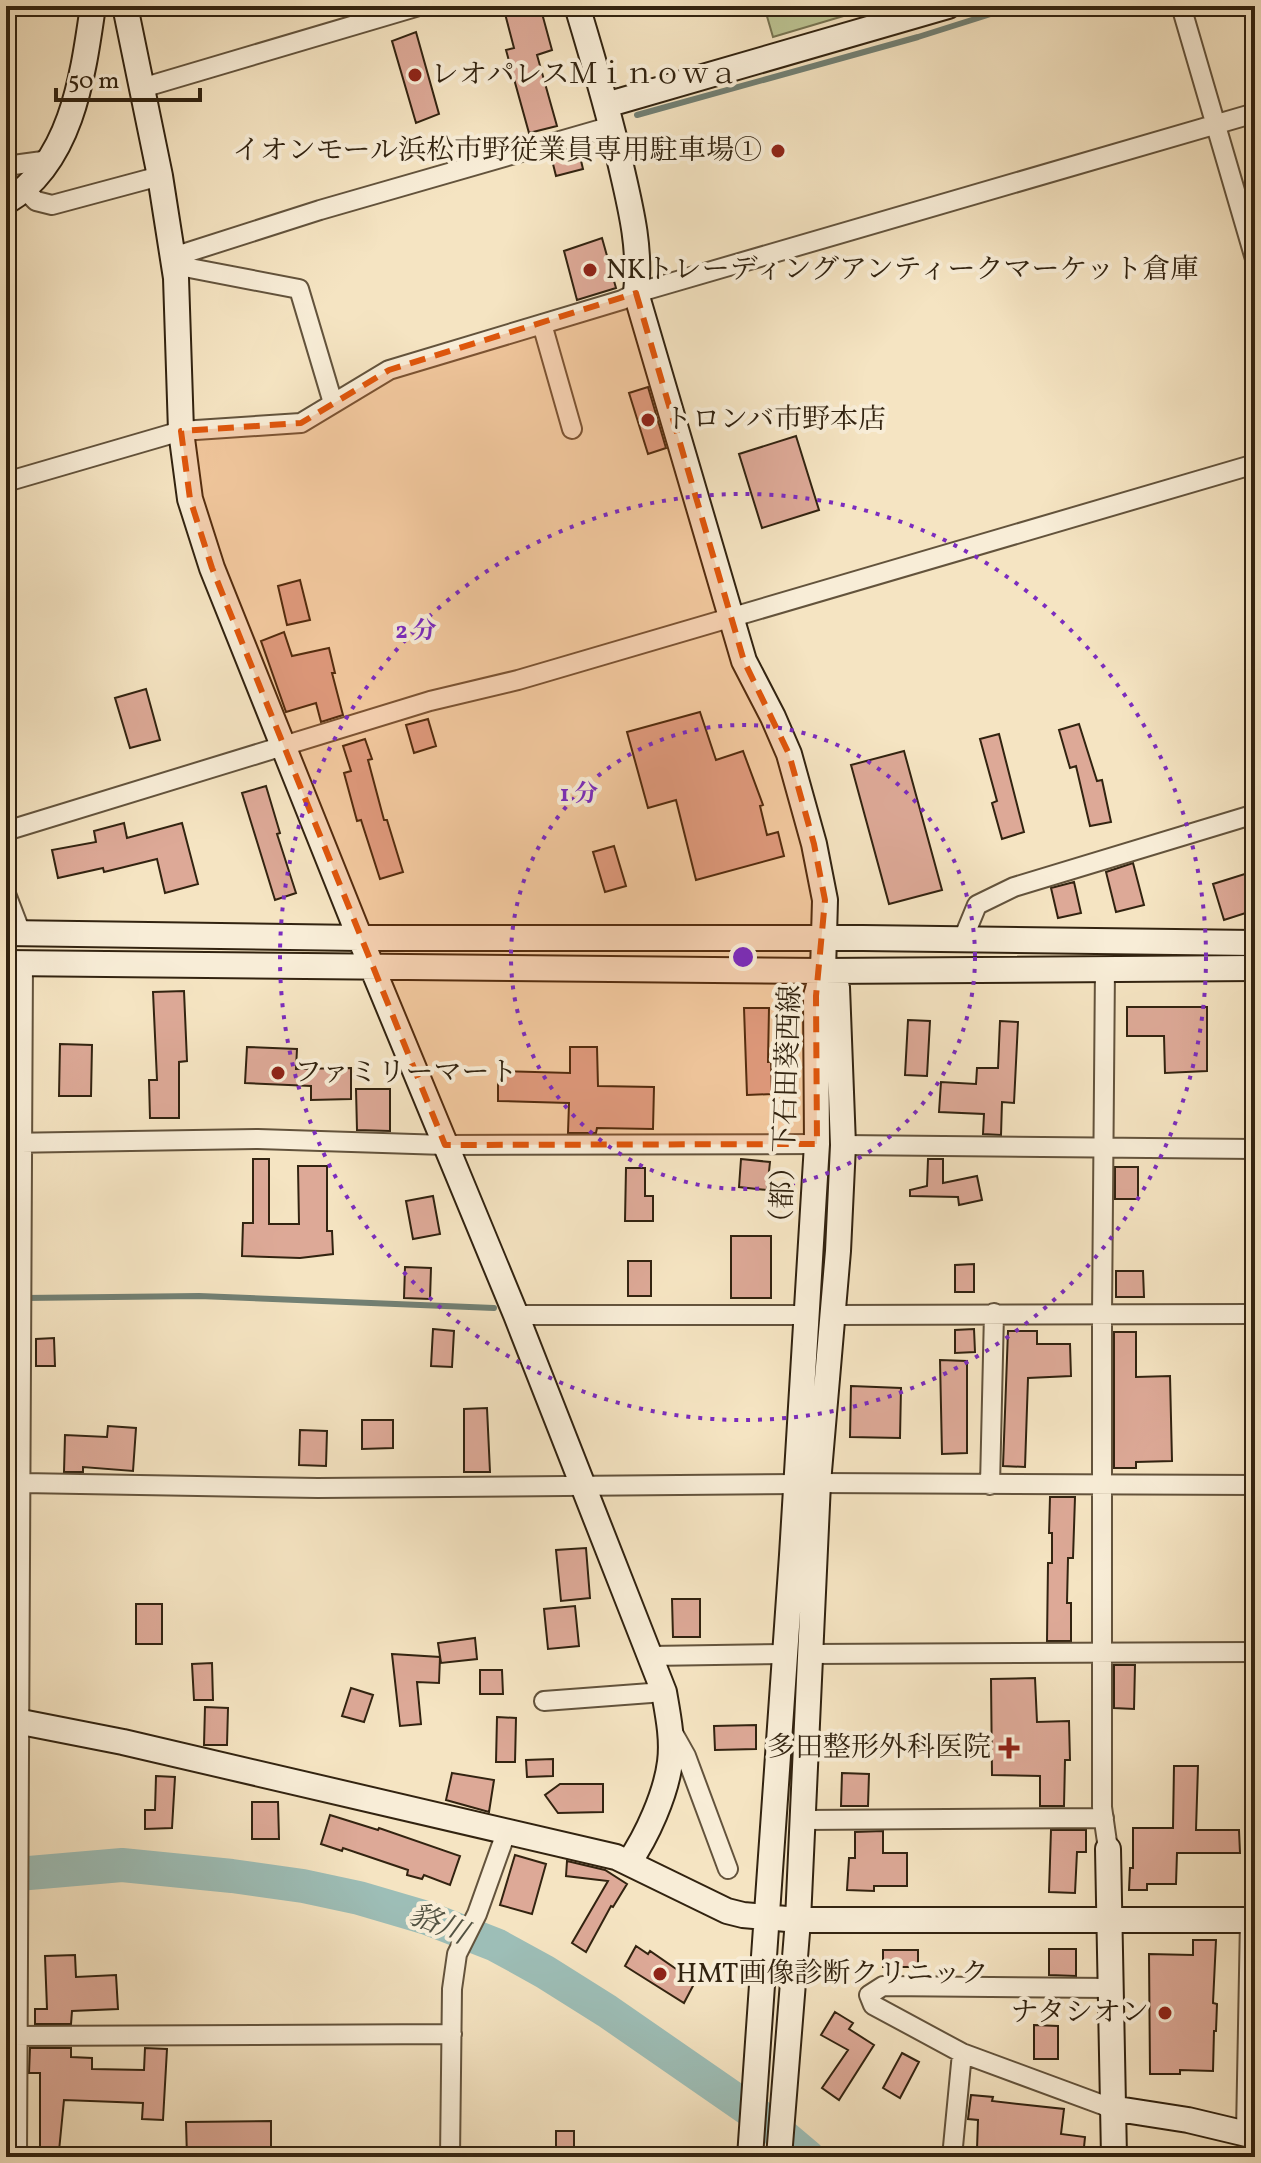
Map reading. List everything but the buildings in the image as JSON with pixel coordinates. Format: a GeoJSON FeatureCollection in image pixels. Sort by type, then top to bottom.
{"type":"FeatureCollection","features":[{"type":"Feature","properties":{"kind":"street"},"geometry":{"type":"LineString","coordinates":[[15,196],[34,180],[62,138],[77,90],[93,6]]}},
{"type":"Feature","properties":{"kind":"street"},"geometry":{"type":"LineString","coordinates":[[125,6],[160,176],[173,261],[181,431],[190,499],[212,568],[282,748],[516,1315],[664,1692],[670,1728],[670,1763],[644,1841],[629,1862]]}},
{"type":"Feature","properties":{"kind":"street"},"geometry":{"type":"LineString","coordinates":[[142,88],[419,6]]}},
{"type":"Feature","properties":{"kind":"street"},"geometry":{"type":"LineString","coordinates":[[577,6],[609,115],[636,233],[639,267],[636,293],[744,661],[789,754],[814,844],[825,900],[823,971]]}},
{"type":"Feature","properties":{"kind":"street"},"geometry":{"type":"LineString","coordinates":[[173,261],[320,210],[948,6]]}},
{"type":"Feature","properties":{"kind":"street"},"geometry":{"type":"LineString","coordinates":[[1181,6],[1255,259]]}},
{"type":"Feature","properties":{"kind":"street"},"geometry":{"type":"LineString","coordinates":[[6,482],[181,431],[301,423],[389,370],[622,300],[636,293],[1255,113]]}},
{"type":"Feature","properties":{"kind":"street"},"geometry":{"type":"LineString","coordinates":[[6,166],[50,160]]}},
{"type":"Feature","properties":{"kind":"street"},"geometry":{"type":"LineString","coordinates":[[15,196],[52,205],[160,176]]}},
{"type":"Feature","properties":{"kind":"street"},"geometry":{"type":"LineString","coordinates":[[173,261],[299,289],[333,403]]}},
{"type":"Feature","properties":{"kind":"street"},"geometry":{"type":"LineString","coordinates":[[542,324],[572,429]]}},
{"type":"Feature","properties":{"kind":"street"},"geometry":{"type":"LineString","coordinates":[[6,831],[430,701],[518,680],[1255,464]]}},
{"type":"Feature","properties":{"kind":"street"},"geometry":{"type":"LineString","coordinates":[[963,939],[977,905],[1014,887],[1255,814]]}},
{"type":"Feature","properties":{"kind":"street"},"geometry":{"type":"LineString","coordinates":[[6,894],[14,933],[1255,943]]}},
{"type":"Feature","properties":{"kind":"street"},"geometry":{"type":"LineString","coordinates":[[17,2157],[12,2036],[19,1907],[14,1847],[13,1721],[22,1483],[13,1320],[14,963],[823,971],[1255,968]]}},
{"type":"Feature","properties":{"kind":"street"},"geometry":{"type":"LineString","coordinates":[[1105,967],[1102,1654],[1114,2157]]}},
{"type":"Feature","properties":{"kind":"street","name":"（都）下石田葵西線"},"geometry":{"type":"LineString","coordinates":[[779,2157],[798,1920],[810,1654],[807,1315],[817,1144],[816,996],[823,971]]}},
{"type":"Feature","properties":{"kind":"street","name":"（都）下石田葵西線"},"geometry":{"type":"LineString","coordinates":[[750,2157],[783,1654],[833,1315],[843,1145],[837,987],[823,971]]}},
{"type":"Feature","properties":{"kind":"street"},"geometry":{"type":"LineString","coordinates":[[13,1143],[258,1139],[445,1145],[817,1144]]}},
{"type":"Feature","properties":{"kind":"street"},"geometry":{"type":"LineString","coordinates":[[843,1145],[1255,1149]]}},
{"type":"Feature","properties":{"kind":"street"},"geometry":{"type":"LineString","coordinates":[[990,1485],[994,1313]]}},
{"type":"Feature","properties":{"kind":"street"},"geometry":{"type":"LineString","coordinates":[[833,1315],[1255,1314]]}},
{"type":"Feature","properties":{"kind":"street"},"geometry":{"type":"LineString","coordinates":[[516,1315],[807,1315]]}},
{"type":"Feature","properties":{"kind":"street"},"geometry":{"type":"LineString","coordinates":[[22,1483],[318,1488],[582,1484],[1255,1485]]}},
{"type":"Feature","properties":{"kind":"street"},"geometry":{"type":"LineString","coordinates":[[810,1654],[1255,1652]]}},
{"type":"Feature","properties":{"kind":"street"},"geometry":{"type":"LineString","coordinates":[[650,1656],[783,1654]]}},
{"type":"Feature","properties":{"kind":"street"},"geometry":{"type":"LineString","coordinates":[[544,1701],[664,1692]]}},
{"type":"Feature","properties":{"kind":"street"},"geometry":{"type":"LineString","coordinates":[[13,1721],[123,1742],[507,1830],[629,1862],[727,1911],[766,1918],[1252,1920],[1250,2135],[1188,2120],[1111,2108],[962,2053],[873,2005],[869,1995],[883,1986],[1110,1988]]}},
{"type":"Feature","properties":{"kind":"street"},"geometry":{"type":"LineString","coordinates":[[670,1728],[686,1756],[728,1869]]}},
{"type":"Feature","properties":{"kind":"street"},"geometry":{"type":"LineString","coordinates":[[803,1820],[1104,1818]]}},
{"type":"Feature","properties":{"kind":"street"},"geometry":{"type":"LineString","coordinates":[[450,2157],[452,1989],[457,1954],[477,1914],[507,1830]]}},
{"type":"Feature","properties":{"kind":"street"},"geometry":{"type":"LineString","coordinates":[[12,2036],[452,2034]]}},
{"type":"Feature","properties":{"kind":"street"},"geometry":{"type":"LineString","coordinates":[[952,2157],[962,2053]]}},
{"type":"Feature","properties":{"kind":"highlighted area"},"geometry":{"type":"Polygon","coordinates":[[[636,293],[744,661],[789,754],[814,844],[825,900],[816,996],[817,1144],[445,1145],[212,568],[190,499],[181,431],[301,423],[389,370],[636,293]]]}},
{"type":"Feature","properties":{"kind":"green space"},"geometry":{"type":"Polygon","coordinates":[[[764,6],[856,6],[857,12],[773,37],[764,6]]]}},
{"type":"Feature","properties":{"kind":"waterway"},"geometry":{"type":"LineString","coordinates":[[637,115],[918,37],[1016,6]]}},
{"type":"Feature","properties":{"kind":"waterway"},"geometry":{"type":"LineString","coordinates":[[24,1298],[199,1296],[494,1308]]}},
{"type":"Feature","properties":{"kind":"waterway","name":"貉川"},"geometry":{"type":"LineString","coordinates":[[6,1875],[122,1865],[232,1876],[359,1898],[427,1918],[496,1945],[545,1972],[763,2119],[808,2157]]}},
{"type":"Feature","properties":{"kind":"place","name":"レオパレスＭｉｎｏｗａ"},"geometry":{"type":"Point","coordinates":[415,75]}},
{"type":"Feature","properties":{"kind":"place","name":"イオンモール浜松市野従業員専用駐車場①"},"geometry":{"type":"Point","coordinates":[778,151]}},
{"type":"Feature","properties":{"kind":"place","name":"NKトレーディングアンティークマーケット倉庫"},"geometry":{"type":"Point","coordinates":[590,270]}},
{"type":"Feature","properties":{"kind":"place","name":"トロンバ市野本店"},"geometry":{"type":"Point","coordinates":[648,420]}},
{"type":"Feature","properties":{"kind":"place","name":"ファミリーマート"},"geometry":{"type":"Point","coordinates":[278,1073]}},
{"type":"Feature","properties":{"kind":"place","name":"多田整形外科医院"},"geometry":{"type":"Point","coordinates":[1009,1748]}},
{"type":"Feature","properties":{"kind":"place","name":"HMT画像診断クリニック"},"geometry":{"type":"Point","coordinates":[660,1974]}},
{"type":"Feature","properties":{"kind":"place","name":"ナタシオン"},"geometry":{"type":"Point","coordinates":[1165,2013]}}]}
